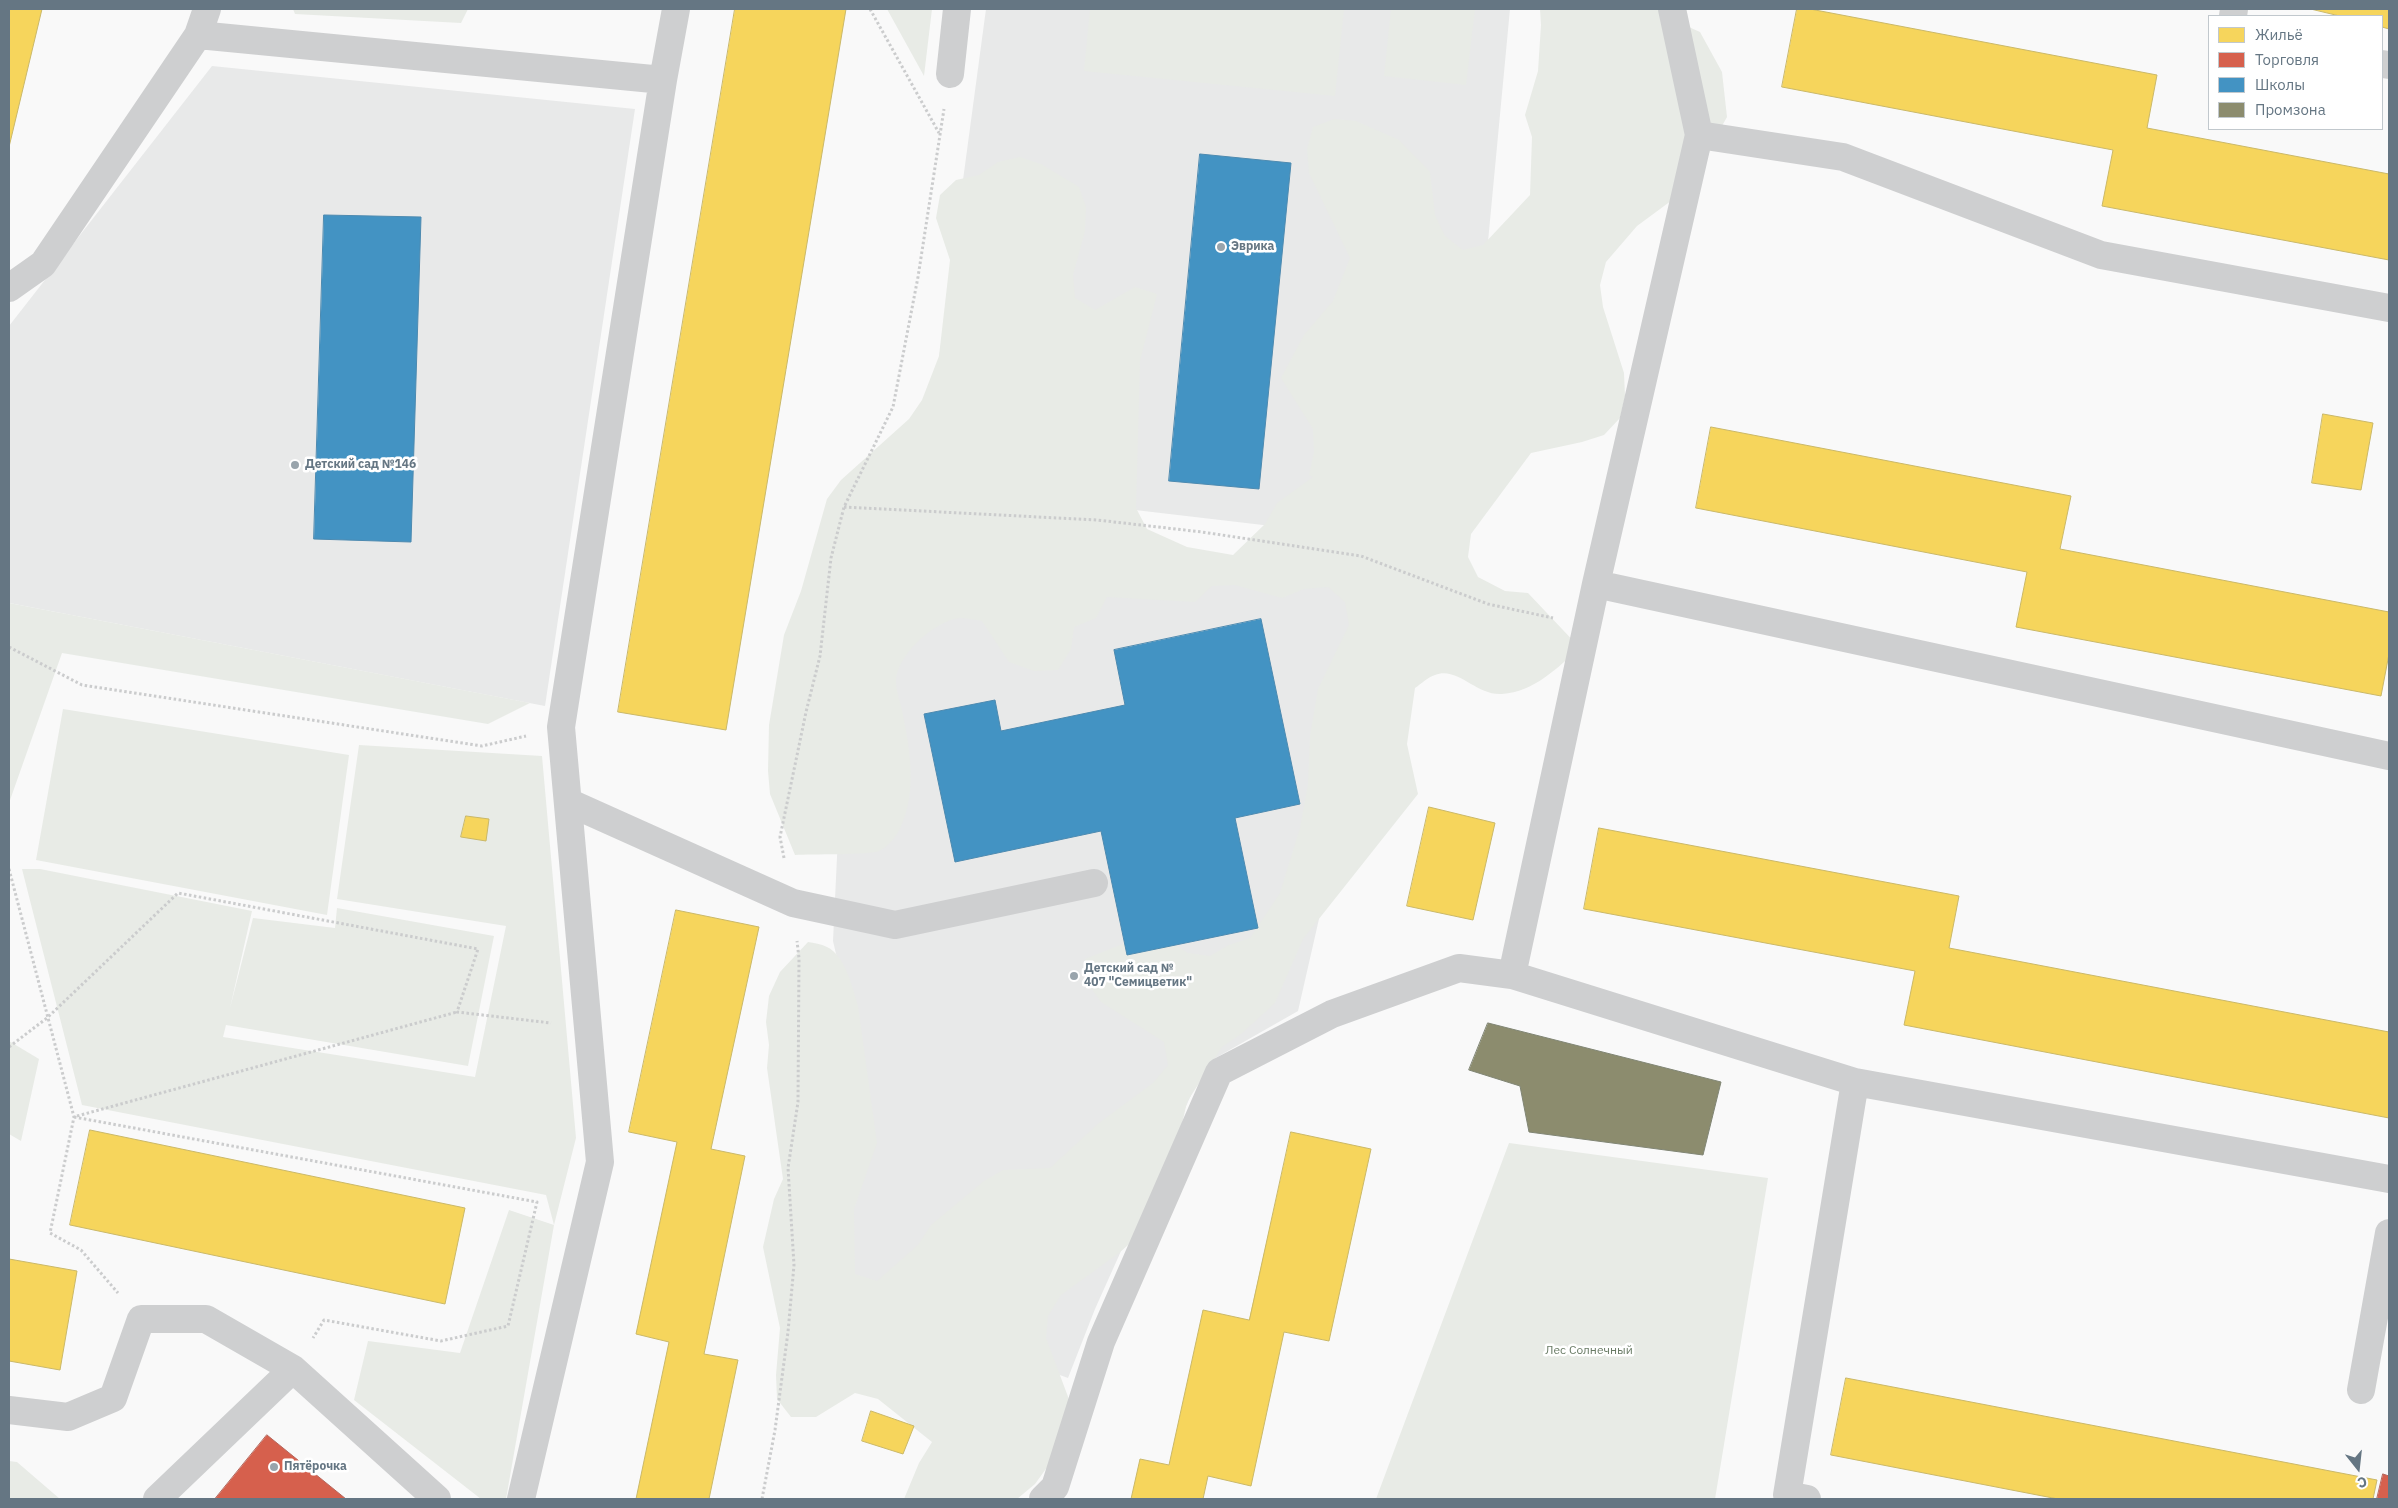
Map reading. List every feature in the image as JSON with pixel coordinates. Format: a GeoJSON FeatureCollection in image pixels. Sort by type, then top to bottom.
{"type":"FeatureCollection","features":[{"type":"Feature","properties":{"kind":"lane"},"geometry":{"type":"LineString","coordinates":[[9,288],[43,264],[198,35],[207,9]]}},
{"type":"Feature","properties":{"kind":"lane"},"geometry":{"type":"LineString","coordinates":[[521,1499],[600,1162],[561,727],[663,80],[676,9]]}},
{"type":"Feature","properties":{"kind":"lane"},"geometry":{"type":"LineString","coordinates":[[950,74],[956,9]]}},
{"type":"Feature","properties":{"kind":"lane"},"geometry":{"type":"LineString","coordinates":[[1512,975],[1596,584],[1698,136],[1672,9]]}},
{"type":"Feature","properties":{"kind":"lane"},"geometry":{"type":"LineString","coordinates":[[198,35],[663,80]]}},
{"type":"Feature","properties":{"kind":"lane"},"geometry":{"type":"LineString","coordinates":[[1698,136],[1843,157],[2101,255],[2389,308]]}},
{"type":"Feature","properties":{"kind":"lane"},"geometry":{"type":"LineString","coordinates":[[1596,584],[2389,756]]}},
{"type":"Feature","properties":{"kind":"lane"},"geometry":{"type":"LineString","coordinates":[[568,802],[793,903],[895,925],[1094,883]]}},
{"type":"Feature","properties":{"kind":"lane"},"geometry":{"type":"LineString","coordinates":[[1043,1499],[1054,1486],[1101,1342],[1219,1072],[1332,1014],[1459,968],[1512,975],[1855,1082],[2389,1179]]}},
{"type":"Feature","properties":{"kind":"lane"},"geometry":{"type":"LineString","coordinates":[[1807,1499],[1787,1495],[1855,1082]]}},
{"type":"Feature","properties":{"kind":"lane"},"geometry":{"type":"LineString","coordinates":[[2361,1390],[2389,1233]]}},
{"type":"Feature","properties":{"kind":"lane"},"geometry":{"type":"LineString","coordinates":[[9,1410],[68,1417],[113,1398],[142,1320],[206,1319],[292,1369],[438,1499]]}},
{"type":"Feature","properties":{"kind":"lane"},"geometry":{"type":"LineString","coordinates":[[157,1499],[292,1369]]}},
{"type":"Feature","properties":{"kind":"path"},"geometry":{"type":"LineString","coordinates":[[870,9],[939,134]]}},
{"type":"Feature","properties":{"kind":"path"},"geometry":{"type":"LineString","coordinates":[[762,1499],[775,1430],[788,1332],[794,1265],[788,1168],[798,1102],[799,958],[793,903],[780,837],[806,712],[820,656],[831,558],[844,507],[893,406],[918,277],[939,134],[950,74]]}},
{"type":"Feature","properties":{"kind":"path"},"geometry":{"type":"LineString","coordinates":[[844,507],[1097,520],[1202,532],[1361,556],[1488,604],[1555,618]]}},
{"type":"Feature","properties":{"kind":"path"},"geometry":{"type":"LineString","coordinates":[[9,647],[82,685],[482,746],[561,727]]}},
{"type":"Feature","properties":{"kind":"path"},"geometry":{"type":"LineString","coordinates":[[9,869],[74,1117],[50,1233],[81,1250],[142,1320]]}},
{"type":"Feature","properties":{"kind":"path"},"geometry":{"type":"LineString","coordinates":[[9,1047],[47,1018],[178,893],[478,949],[457,1012]]}},
{"type":"Feature","properties":{"kind":"path"},"geometry":{"type":"LineString","coordinates":[[74,1117],[457,1012],[588,1028]]}},
{"type":"Feature","properties":{"kind":"path"},"geometry":{"type":"LineString","coordinates":[[74,1117],[537,1202],[508,1326],[441,1341],[324,1320],[292,1369]]}},
{"type":"Feature","properties":{"kind":"shaded area","name":"Эврика"},"geometry":{"type":"Polygon","coordinates":[[[986,9],[1510,9],[1459,548],[922,485],[986,9]]]}},
{"type":"Feature","properties":{"kind":"shaded area","name":"Детский сад №146"},"geometry":{"type":"Polygon","coordinates":[[[212,66],[635,109],[545,706],[9,603],[9,326],[212,66]]]}},
{"type":"Feature","properties":{"kind":"shaded area","name":"Детский сад № 407 \"Семицветик\""},"geometry":{"type":"Polygon","coordinates":[[[859,556],[1394,590],[1298,1011],[1205,1064],[1095,1309],[1068,1378],[832,1292],[853,1027],[833,941],[842,752],[859,556]]]}},
{"type":"Feature","properties":{"kind":"green space"},"geometry":{"type":"Polygon","coordinates":[[[293,9],[468,9],[461,23],[295,14],[293,9]]]}},
{"type":"Feature","properties":{"kind":"green space"},"geometry":{"type":"Polygon","coordinates":[[[887,9],[932,9],[924,76],[887,9]]]}},
{"type":"Feature","properties":{"kind":"green space"},"geometry":{"type":"Polygon","coordinates":[[[1090,9],[1344,9],[1335,96],[1084,71],[1090,9]]]}},
{"type":"Feature","properties":{"kind":"green space"},"geometry":{"type":"Polygon","coordinates":[[[1391,9],[1475,9],[1466,85],[1384,76],[1391,9]]]}},
{"type":"Feature","properties":{"kind":"green space"},"geometry":{"type":"Polygon","coordinates":[[[1540,9],[1665,9],[1680,23],[1700,32],[1722,72],[1727,117],[1715,138],[1698,181],[1637,226],[1606,262],[1600,285],[1603,307],[1624,373],[1625,396],[1620,418],[1604,435],[1582,442],[1531,453],[1471,534],[1468,557],[1478,577],[1505,591],[1528,593],[1580,648],[1535,684],[1514,692],[1502,694],[1484,691],[1452,674],[1443,673],[1430,677],[1415,688],[1407,744],[1418,794],[1303,939],[1275,1003],[1241,1034],[1222,1047],[1187,1102],[1165,1199],[1136,1238],[1119,1253],[1061,1295],[1048,1316],[1046,1338],[1070,1402],[1048,1466],[1035,1484],[1017,1499],[904,1499],[919,1463],[932,1442],[878,1399],[855,1393],[816,1417],[791,1417],[777,1399],[776,1375],[780,1328],[763,1247],[774,1199],[783,1179],[767,1068],[769,1045],[766,1022],[769,996],[780,972],[808,942],[820,944],[833,951],[839,957],[854,991],[858,1006],[877,1143],[854,1209],[855,1274],[877,1281],[918,1245],[931,1225],[984,1181],[1003,1170],[1050,1168],[1099,1123],[1153,1083],[1168,1065],[1164,1042],[1101,1002],[1087,982],[1085,959],[1148,934],[1169,941],[1188,953],[1210,956],[1229,945],[1250,938],[1280,893],[1300,828],[1308,784],[1310,736],[1318,689],[1349,625],[1345,602],[1328,587],[1304,589],[1282,598],[1235,585],[1212,586],[1195,602],[1107,597],[1096,618],[1074,627],[1071,649],[1058,670],[1034,671],[1009,662],[982,621],[960,618],[950,620],[939,625],[919,641],[902,661],[898,671],[896,685],[906,729],[911,785],[906,813],[897,833],[879,851],[852,854],[795,855],[770,794],[768,771],[769,725],[784,635],[801,591],[827,499],[841,480],[909,419],[922,400],[939,356],[950,260],[936,218],[940,195],[956,180],[979,175],[998,162],[1020,157],[1041,164],[1079,187],[1086,207],[1085,231],[1073,275],[1075,298],[1095,310],[1135,287],[1157,294],[1140,361],[1136,508],[1147,529],[1187,547],[1233,555],[1265,524],[1277,503],[1313,477],[1309,475],[1314,452],[1313,429],[1281,378],[1304,335],[1333,301],[1350,258],[1309,173],[1307,149],[1313,127],[1334,119],[1356,121],[1399,140],[1430,172],[1435,215],[1445,236],[1463,250],[1483,245],[1530,195],[1532,137],[1525,115],[1538,71],[1541,25],[1540,9]]]}},
{"type":"Feature","properties":{"kind":"green space"},"geometry":{"type":"Polygon","coordinates":[[[9,603],[530,703],[488,724],[62,653],[9,803],[9,603]]]}},
{"type":"Feature","properties":{"kind":"green space"},"geometry":{"type":"Polygon","coordinates":[[[63,709],[349,755],[327,915],[36,860],[63,709]]]}},
{"type":"Feature","properties":{"kind":"green space"},"geometry":{"type":"Polygon","coordinates":[[[359,745],[542,756],[576,1138],[554,1225],[546,1195],[82,1105],[22,869],[40,869],[252,911],[230,1008],[253,918],[335,928],[337,908],[494,936],[468,1066],[226,1025],[223,1037],[475,1077],[506,926],[337,899],[359,745]]]}},
{"type":"Feature","properties":{"kind":"green space"},"geometry":{"type":"Polygon","coordinates":[[[9,1041],[39,1059],[21,1141],[9,1134],[9,1041]]]}},
{"type":"Feature","properties":{"kind":"green space","name":"Лес Солнечный"},"geometry":{"type":"Polygon","coordinates":[[[1509,1143],[1768,1178],[1715,1499],[1376,1499],[1509,1143]]]}},
{"type":"Feature","properties":{"kind":"green space"},"geometry":{"type":"Polygon","coordinates":[[[509,1210],[554,1225],[506,1499],[481,1499],[354,1400],[368,1341],[460,1353],[509,1210]]]}},
{"type":"Feature","properties":{"kind":"green space"},"geometry":{"type":"Polygon","coordinates":[[[9,1461],[17,1462],[60,1499],[9,1499],[9,1461]]]}},
{"type":"Feature","properties":{"kind":"building: Жильё"},"geometry":{"type":"Polygon","coordinates":[[[9,9],[42,9],[9,147],[9,9]]]}},
{"type":"Feature","properties":{"kind":"building: Жильё"},"geometry":{"type":"Polygon","coordinates":[[[735,9],[846,9],[726,730],[618,712],[735,9]]]}},
{"type":"Feature","properties":{"kind":"building: Жильё"},"geometry":{"type":"Polygon","coordinates":[[[1797,9],[1810,9],[2157,75],[2147,128],[2389,174],[2389,260],[2102,206],[2113,150],[1782,87],[1797,9]]]}},
{"type":"Feature","properties":{"kind":"building: Жильё"},"geometry":{"type":"Polygon","coordinates":[[[2311,9],[2389,9],[2389,29],[2383,27],[2383,15],[2336,15],[2311,9]]]}},
{"type":"Feature","properties":{"kind":"building: Жильё"},"geometry":{"type":"Polygon","coordinates":[[[2323,414],[2373,423],[2361,490],[2312,483],[2323,414]]]}},
{"type":"Feature","properties":{"kind":"building: Жильё"},"geometry":{"type":"Polygon","coordinates":[[[1711,427],[2071,496],[2060,549],[2389,612],[2389,654],[2381,696],[2016,627],[2027,572],[1696,508],[1711,427]]]}},
{"type":"Feature","properties":{"kind":"building: Жильё"},"geometry":{"type":"Polygon","coordinates":[[[1429,807],[1495,823],[1473,920],[1407,906],[1429,807]]]}},
{"type":"Feature","properties":{"kind":"building: Жильё"},"geometry":{"type":"Polygon","coordinates":[[[466,816],[489,819],[486,841],[461,837],[466,816]]]}},
{"type":"Feature","properties":{"kind":"building: Жильё"},"geometry":{"type":"Polygon","coordinates":[[[1599,828],[1959,896],[1949,948],[2389,1032],[2389,1118],[1904,1025],[1915,971],[1584,909],[1599,828]]]}},
{"type":"Feature","properties":{"kind":"building: Жильё"},"geometry":{"type":"Polygon","coordinates":[[[676,910],[759,927],[711,1149],[745,1156],[704,1354],[738,1360],[709,1499],[636,1499],[669,1342],[636,1334],[677,1142],[629,1132],[676,910]]]}},
{"type":"Feature","properties":{"kind":"building: Жильё"},"geometry":{"type":"Polygon","coordinates":[[[90,1130],[465,1208],[445,1304],[70,1225],[90,1130]]]}},
{"type":"Feature","properties":{"kind":"building: Жильё"},"geometry":{"type":"Polygon","coordinates":[[[1291,1132],[1371,1149],[1329,1341],[1284,1332],[1251,1486],[1208,1476],[1203,1499],[1131,1499],[1140,1459],[1169,1465],[1203,1310],[1249,1320],[1291,1132]]]}},
{"type":"Feature","properties":{"kind":"building: Жильё"},"geometry":{"type":"Polygon","coordinates":[[[9,1259],[77,1271],[60,1370],[9,1361],[9,1259]]]}},
{"type":"Feature","properties":{"kind":"building: Жильё"},"geometry":{"type":"Polygon","coordinates":[[[1846,1378],[2377,1480],[2373,1499],[2058,1499],[1831,1455],[1846,1378]]]}},
{"type":"Feature","properties":{"kind":"building: Жильё"},"geometry":{"type":"Polygon","coordinates":[[[871,1411],[914,1426],[903,1454],[862,1441],[871,1411]]]}},
{"type":"Feature","properties":{"kind":"building: Торговля","name":"Пятёрочка"},"geometry":{"type":"Polygon","coordinates":[[[267,1435],[346,1499],[215,1499],[267,1435]]]}},
{"type":"Feature","properties":{"kind":"building: Торговля"},"geometry":{"type":"Polygon","coordinates":[[[2383,1474],[2389,1476],[2389,1499],[2377,1499],[2383,1474]]]}},
{"type":"Feature","properties":{"kind":"building: Школы"},"geometry":{"type":"Polygon","coordinates":[[[1200,154],[1291,163],[1259,489],[1169,481],[1200,154]]]}},
{"type":"Feature","properties":{"kind":"building: Школы"},"geometry":{"type":"Polygon","coordinates":[[[324,215],[421,217],[411,542],[314,539],[324,215]]]}},
{"type":"Feature","properties":{"kind":"building: Школы"},"geometry":{"type":"Polygon","coordinates":[[[1261,619],[1300,804],[1235,818],[1258,928],[1127,955],[1101,831],[955,862],[924,714],[995,700],[1001,731],[1125,705],[1114,650],[1261,619]]]}},
{"type":"Feature","properties":{"kind":"building: Промзона"},"geometry":{"type":"Polygon","coordinates":[[[1488,1023],[1721,1082],[1703,1155],[1529,1132],[1520,1086],[1469,1070],[1488,1023]]]}},
{"type":"Feature","properties":{"kind":"place","name":"Эврика"},"geometry":{"type":"Point","coordinates":[1221,247]}},
{"type":"Feature","properties":{"kind":"place","name":"Детский сад №146"},"geometry":{"type":"Point","coordinates":[295,465]}},
{"type":"Feature","properties":{"kind":"place","name":"Детский сад № 407 \"Семицветик\""},"geometry":{"type":"Point","coordinates":[1074,976]}},
{"type":"Feature","properties":{"kind":"place","name":"Пятёрочка"},"geometry":{"type":"Point","coordinates":[274,1467]}}]}
